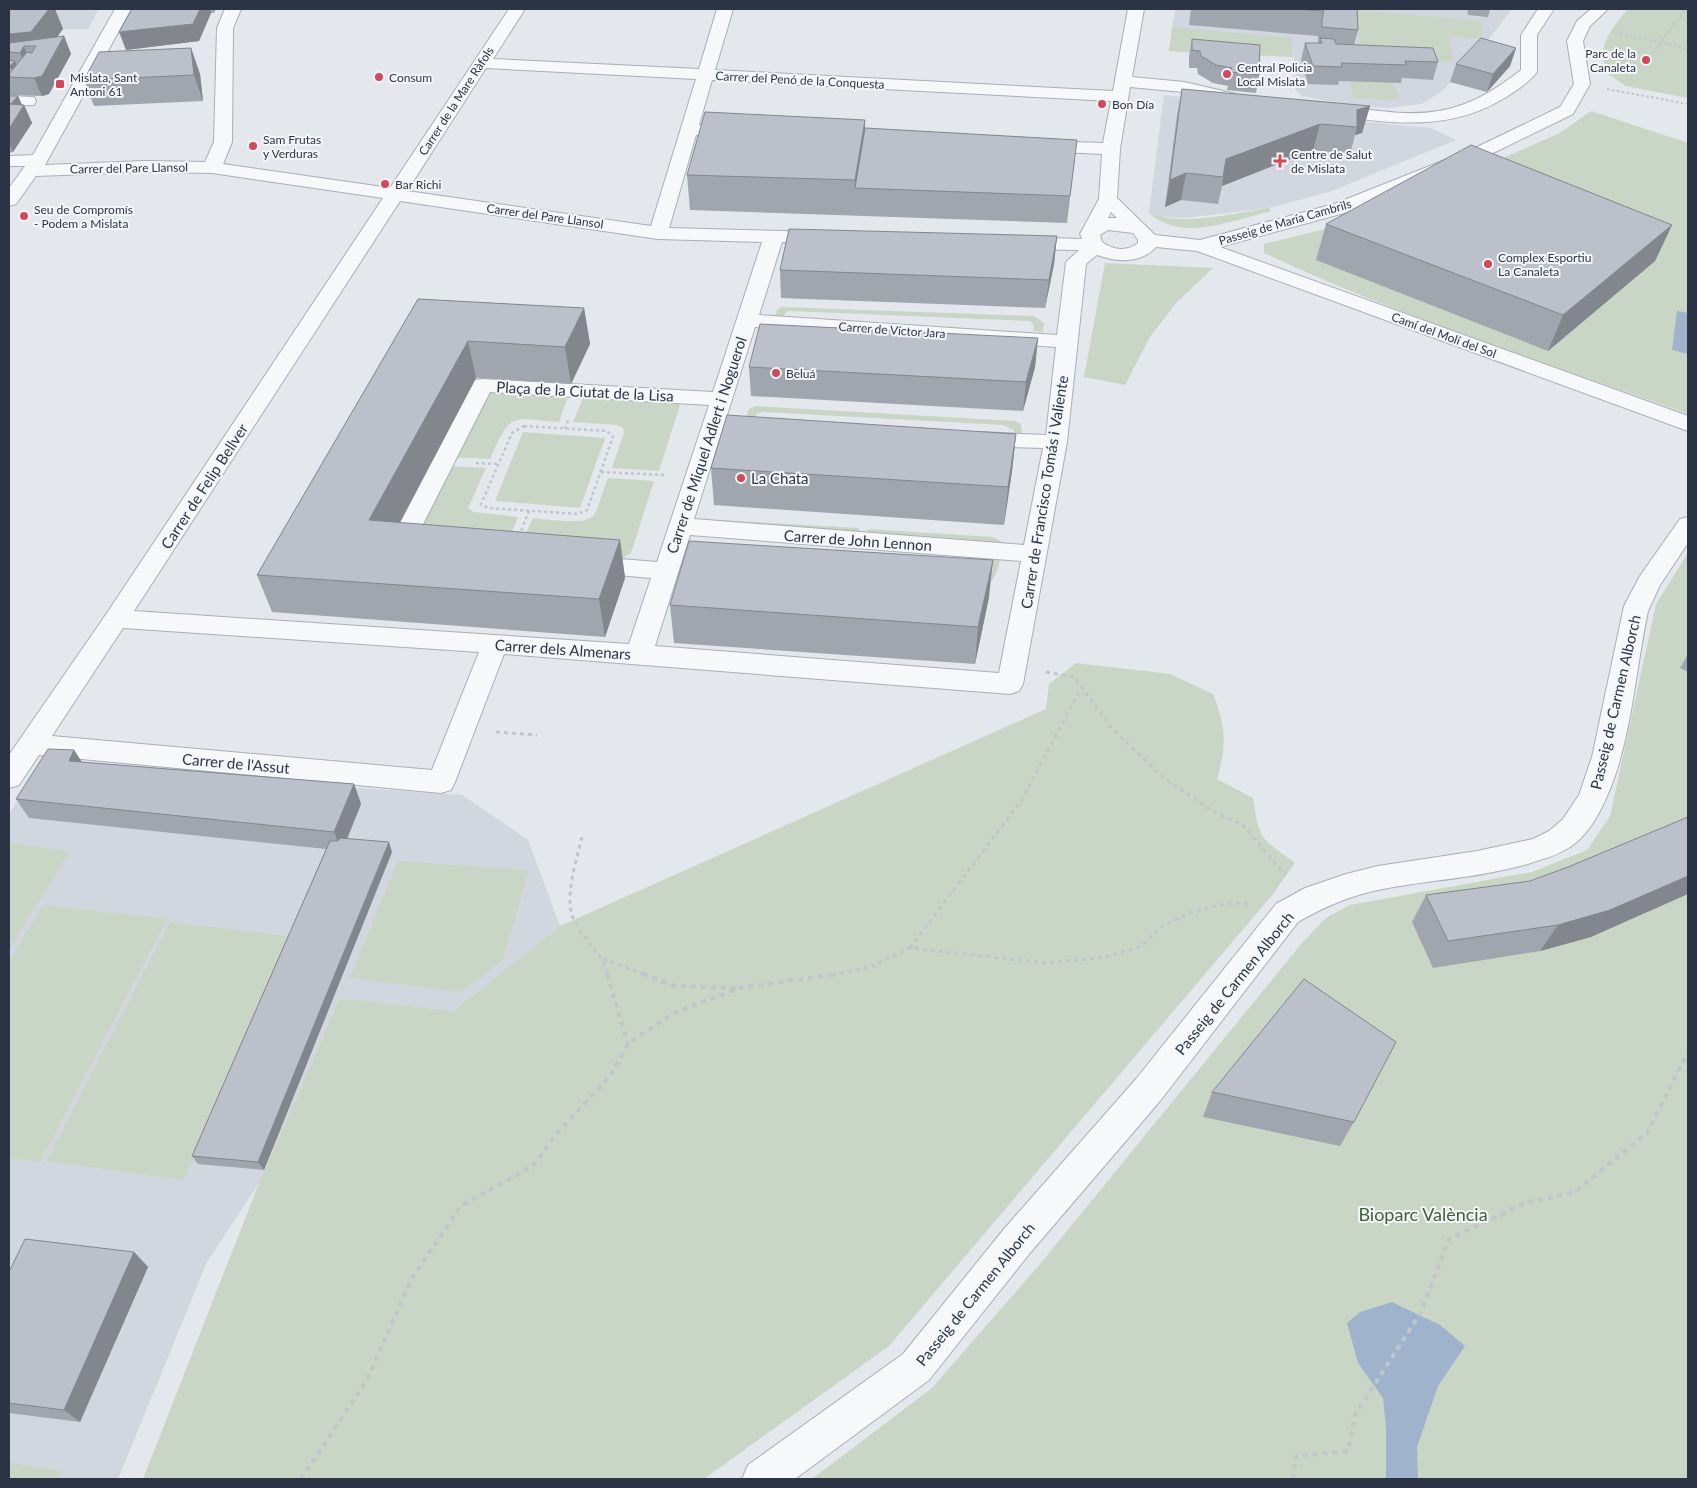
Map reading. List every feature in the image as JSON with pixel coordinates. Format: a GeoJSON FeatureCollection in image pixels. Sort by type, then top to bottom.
{"type":"FeatureCollection","features":[{"type":"Feature","properties":{"kind":"street"},"geometry":{"type":"LineString","coordinates":[[9,200],[35,166],[123,9]]}},
{"type":"Feature","properties":{"kind":"street"},"geometry":{"type":"LineString","coordinates":[[212,168],[223,142],[225,28],[233,9]]}},
{"type":"Feature","properties":{"kind":"street","name":"Carrer de la Mare Ràfols"},"geometry":{"type":"LineString","coordinates":[[396,194],[517,9]]}},
{"type":"Feature","properties":{"kind":"street"},"geometry":{"type":"LineString","coordinates":[[658,233],[725,9]]}},
{"type":"Feature","properties":{"kind":"street"},"geometry":{"type":"LineString","coordinates":[[1093,239],[1108,199],[1111,149],[1136,9]]}},
{"type":"Feature","properties":{"kind":"street"},"geometry":{"type":"LineString","coordinates":[[1309,107],[1407,120],[1445,118],[1475,109],[1509,90],[1529,72],[1529,35],[1546,9]]}},
{"type":"Feature","properties":{"kind":"street"},"geometry":{"type":"LineString","coordinates":[[1582,84],[1575,41],[1583,24],[1600,9]]}},
{"type":"Feature","properties":{"kind":"street","name":"Carrer del Penó de la Conquesta"},"geometry":{"type":"LineString","coordinates":[[481,63],[705,75],[1121,89],[1184,87],[1211,95],[1250,100]]}},
{"type":"Feature","properties":{"kind":"street","name":"Passeig de María Cambrils"},"geometry":{"type":"LineString","coordinates":[[1200,246],[1341,208],[1481,152],[1567,110],[1582,84]]}},
{"type":"Feature","properties":{"kind":"street"},"geometry":{"type":"LineString","coordinates":[[9,101],[28,101]]}},
{"type":"Feature","properties":{"kind":"street"},"geometry":{"type":"LineString","coordinates":[[690,130],[758,133]]}},
{"type":"Feature","properties":{"kind":"street"},"geometry":{"type":"LineString","coordinates":[[1023,145],[1111,149]]}},
{"type":"Feature","properties":{"kind":"street"},"geometry":{"type":"LineString","coordinates":[[1481,152],[1502,161]]}},
{"type":"Feature","properties":{"kind":"street","name":"Carrer del Pare Llansol"},"geometry":{"type":"LineString","coordinates":[[9,161],[35,166],[212,168],[658,233],[847,238]]}},
{"type":"Feature","properties":{"kind":"street","name":"Carrer de Felip Bellver"},"geometry":{"type":"LineString","coordinates":[[9,777],[116,619],[396,194]]}},
{"type":"Feature","properties":{"kind":"street"},"geometry":{"type":"LineString","coordinates":[[1093,239],[1108,253],[1128,254],[1143,250],[1143,235],[1108,199]]}},
{"type":"Feature","properties":{"kind":"street"},"geometry":{"type":"LineString","coordinates":[[1003,242],[1062,244],[1093,239],[1110,224],[1130,226],[1143,235],[1200,246]]}},
{"type":"Feature","properties":{"kind":"street","name":"Carrer de Miquel Adlert i Noguerol"},"geometry":{"type":"LineString","coordinates":[[639,654],[680,526],[722,426],[721,399],[774,236]]}},
{"type":"Feature","properties":{"kind":"street","name":"Carrer de Francisco Tomás i Valiente"},"geometry":{"type":"LineString","coordinates":[[1012,675],[1056,442],[1076,262],[1093,239]]}},
{"type":"Feature","properties":{"kind":"street","name":"Camí del Molí del Sol"},"geometry":{"type":"LineString","coordinates":[[1200,246],[1688,424]]}},
{"type":"Feature","properties":{"kind":"street","name":"Carrer de Víctor Jara"},"geometry":{"type":"LineString","coordinates":[[746,320],[1068,342]]}},
{"type":"Feature","properties":{"kind":"street","name":"Plaça de la Ciutat de la Lisa"},"geometry":{"type":"LineString","coordinates":[[426,552],[398,550],[483,385],[721,399]]}},
{"type":"Feature","properties":{"kind":"street"},"geometry":{"type":"LineString","coordinates":[[958,438],[1056,442]]}},
{"type":"Feature","properties":{"kind":"street","name":"Passeig de Carmen Alborch"},"geometry":{"type":"LineString","coordinates":[[762,1479],[916,1367],[1017,1241],[1148,1090],[1297,906],[1340,886],[1507,857],[1542,848],[1563,837],[1581,818],[1595,793],[1604,763],[1638,602],[1688,525]]}},
{"type":"Feature","properties":{"kind":"street","name":"Carrer de John Lennon"},"geometry":{"type":"LineString","coordinates":[[680,526],[1036,554]]}},
{"type":"Feature","properties":{"kind":"street"},"geometry":{"type":"LineString","coordinates":[[567,563],[666,571]]}},
{"type":"Feature","properties":{"kind":"street","name":"Carrer dels Almenars"},"geometry":{"type":"LineString","coordinates":[[116,619],[495,645],[1012,675]]}},
{"type":"Feature","properties":{"kind":"street"},"geometry":{"type":"LineString","coordinates":[[462,729],[495,645]]}},
{"type":"Feature","properties":{"kind":"street","name":"Carrer de l'Assut"},"geometry":{"type":"LineString","coordinates":[[31,744],[441,782],[462,729]]}},
{"type":"Feature","properties":{"kind":"path"},"geometry":{"type":"LineString","coordinates":[[1653,52],[1686,9]]}},
{"type":"Feature","properties":{"kind":"path"},"geometry":{"type":"LineString","coordinates":[[1583,24],[1688,49]]}},
{"type":"Feature","properties":{"kind":"path"},"geometry":{"type":"LineString","coordinates":[[1582,84],[1688,104]]}},
{"type":"Feature","properties":{"kind":"path"},"geometry":{"type":"LineString","coordinates":[[524,426],[607,431],[613,436],[587,510],[578,514],[528,510],[488,508],[481,504],[512,433],[524,426]]}},
{"type":"Feature","properties":{"kind":"path"},"geometry":{"type":"LineString","coordinates":[[601,472],[664,476]]}},
{"type":"Feature","properties":{"kind":"path"},"geometry":{"type":"LineString","coordinates":[[516,542],[528,510]]}},
{"type":"Feature","properties":{"kind":"path"},"geometry":{"type":"LineString","coordinates":[[1012,675],[1074,677],[1114,730],[1165,779],[1216,813],[1243,825],[1297,906]]}},
{"type":"Feature","properties":{"kind":"path"},"geometry":{"type":"LineString","coordinates":[[604,959],[674,986],[740,988],[820,978],[870,967],[910,948],[1021,801],[1081,688]]}},
{"type":"Feature","properties":{"kind":"path"},"geometry":{"type":"LineString","coordinates":[[462,729],[537,735]]}},
{"type":"Feature","properties":{"kind":"path"},"geometry":{"type":"LineString","coordinates":[[582,837],[570,885],[573,919],[604,959],[628,1044]]}},
{"type":"Feature","properties":{"kind":"path"},"geometry":{"type":"LineString","coordinates":[[910,948],[1047,963],[1106,958],[1142,946],[1160,928],[1186,914],[1228,903],[1297,906]]}},
{"type":"Feature","properties":{"kind":"path"},"geometry":{"type":"LineString","coordinates":[[301,1479],[367,1380],[412,1278],[461,1206],[532,1166],[554,1137],[610,1076],[628,1044],[674,1013],[740,988]]}},
{"type":"Feature","properties":{"kind":"path"},"geometry":{"type":"LineString","coordinates":[[1293,1479],[1296,1456],[1348,1451],[1355,1415],[1422,1312],[1449,1239],[1524,1203],[1575,1192],[1647,1133],[1688,1052]]}},
{"type":"Feature","properties":{"kind":"shaded area"},"geometry":{"type":"Polygon","coordinates":[[[9,9],[99,9],[88,29],[63,29],[9,9]]]}},
{"type":"Feature","properties":{"kind":"shaded area"},"geometry":{"type":"Polygon","coordinates":[[[1175,9],[1512,9],[1478,53],[1442,91],[1422,104],[1389,108],[1349,105],[1302,96],[1295,89],[1294,57],[1169,51],[1175,9]]]}},
{"type":"Feature","properties":{"kind":"shaded area","name":"Centre de Salut de Mislata"},"geometry":{"type":"Polygon","coordinates":[[[1164,95],[1202,100],[1213,108],[1431,128],[1456,140],[1329,192],[1269,208],[1185,218],[1159,217],[1149,213],[1164,95]]]}},
{"type":"Feature","properties":{"kind":"shaded area"},"geometry":{"type":"Polygon","coordinates":[[[41,766],[462,795],[528,840],[560,926],[453,1011],[340,998],[259,1183],[207,1262],[118,1479],[9,1479],[9,814],[41,766]]]}},
{"type":"Feature","properties":{"kind":"green space","name":"Parc de la Canaleta"},"geometry":{"type":"Polygon","coordinates":[[[1628,9],[1688,9],[1688,98],[1626,86],[1608,74],[1604,64],[1604,47],[1611,31],[1628,9]]]}},
{"type":"Feature","properties":{"kind":"green space"},"geometry":{"type":"Polygon","coordinates":[[[1357,10],[1481,21],[1483,39],[1449,36],[1453,62],[1360,54],[1357,10]]]}},
{"type":"Feature","properties":{"kind":"green space"},"geometry":{"type":"Polygon","coordinates":[[[1172,27],[1291,38],[1292,57],[1169,51],[1172,27]]]}},
{"type":"Feature","properties":{"kind":"green space"},"geometry":{"type":"Polygon","coordinates":[[[1355,81],[1388,82],[1394,85],[1400,100],[1353,98],[1350,83],[1355,81]]]}},
{"type":"Feature","properties":{"kind":"green space","name":"Complex Esportiu La Canaleta"},"geometry":{"type":"Polygon","coordinates":[[[1591,111],[1688,143],[1688,414],[1420,319],[1264,253],[1264,244],[1330,228],[1480,168],[1560,133],[1591,111]]]}},
{"type":"Feature","properties":{"kind":"green space"},"geometry":{"type":"Polygon","coordinates":[[[1269,208],[1271,211],[1241,219],[1208,227],[1192,228],[1176,227],[1162,222],[1149,213],[1176,219],[1192,219],[1269,208]]]}},
{"type":"Feature","properties":{"kind":"green space"},"geometry":{"type":"Polygon","coordinates":[[[1105,263],[1213,268],[1177,302],[1150,337],[1125,385],[1084,377],[1105,263]]]}},
{"type":"Feature","properties":{"kind":"green space"},"geometry":{"type":"Polygon","coordinates":[[[781,307],[1034,316],[1044,323],[1043,332],[1033,331],[1034,325],[1029,321],[789,311],[785,313],[783,320],[774,319],[777,310],[781,307]]]}},
{"type":"Feature","properties":{"kind":"green space"},"geometry":{"type":"Polygon","coordinates":[[[488,390],[568,396],[559,422],[521,419],[508,425],[490,459],[452,457],[488,390]]]}},
{"type":"Feature","properties":{"kind":"green space"},"geometry":{"type":"Polygon","coordinates":[[[584,396],[676,402],[680,405],[659,471],[612,468],[624,433],[623,428],[618,425],[573,422],[584,396]]]}},
{"type":"Feature","properties":{"kind":"green space"},"geometry":{"type":"Polygon","coordinates":[[[755,406],[1015,421],[1021,424],[1022,435],[1014,435],[1014,430],[1003,425],[764,412],[758,413],[752,420],[745,420],[749,409],[755,406]]]}},
{"type":"Feature","properties":{"kind":"green space"},"geometry":{"type":"Polygon","coordinates":[[[523,432],[605,438],[580,508],[495,501],[523,432]]]}},
{"type":"Feature","properties":{"kind":"green space"},"geometry":{"type":"Polygon","coordinates":[[[448,466],[486,468],[468,508],[473,512],[518,517],[504,551],[409,542],[448,466]]]}},
{"type":"Feature","properties":{"kind":"green space"},"geometry":{"type":"Polygon","coordinates":[[[608,478],[654,481],[631,553],[623,558],[518,550],[533,518],[575,521],[590,518],[594,515],[608,478]]]}},
{"type":"Feature","properties":{"kind":"green space"},"geometry":{"type":"Polygon","coordinates":[[[720,520],[859,528],[859,533],[717,523],[720,520]]]}},
{"type":"Feature","properties":{"kind":"green space"},"geometry":{"type":"Polygon","coordinates":[[[868,529],[992,537],[999,540],[1001,550],[997,570],[989,583],[986,570],[990,550],[867,534],[868,529]]]}},
{"type":"Feature","properties":{"kind":"green space","name":"Bioparc València"},"geometry":{"type":"Polygon","coordinates":[[[1688,553],[1688,1479],[812,1479],[932,1388],[1040,1264],[1302,943],[1326,918],[1350,905],[1532,872],[1587,850],[1610,816],[1656,604],[1688,553]]]}},
{"type":"Feature","properties":{"kind":"green space"},"geometry":{"type":"Polygon","coordinates":[[[1076,663],[1170,674],[1213,694],[1221,717],[1224,736],[1224,746],[1217,779],[1253,798],[1260,831],[1268,843],[1295,863],[1273,894],[889,1346],[704,1479],[143,1479],[259,1183],[340,998],[453,1011],[560,926],[1046,709],[1049,684],[1076,663]]]}},
{"type":"Feature","properties":{"kind":"green space"},"geometry":{"type":"Polygon","coordinates":[[[10,843],[70,851],[9,950],[9,845],[10,843]]]}},
{"type":"Feature","properties":{"kind":"green space"},"geometry":{"type":"Polygon","coordinates":[[[398,861],[529,870],[503,960],[462,992],[350,978],[398,861]]]}},
{"type":"Feature","properties":{"kind":"green space"},"geometry":{"type":"Polygon","coordinates":[[[43,905],[167,919],[40,1162],[9,1158],[9,962],[43,905]]]}},
{"type":"Feature","properties":{"kind":"green space"},"geometry":{"type":"Polygon","coordinates":[[[170,922],[294,937],[184,1180],[46,1161],[170,922]]]}},
{"type":"Feature","properties":{"kind":"green space"},"geometry":{"type":"Polygon","coordinates":[[[9,1463],[62,1471],[58,1479],[9,1479],[9,1463]]]}},
{"type":"Feature","properties":{"kind":"water"},"geometry":{"type":"Polygon","coordinates":[[[1677,311],[1688,313],[1688,354],[1672,350],[1677,311]]]}},
{"type":"Feature","properties":{"kind":"water"},"geometry":{"type":"Polygon","coordinates":[[[1392,1302],[1440,1325],[1465,1346],[1438,1386],[1417,1447],[1418,1479],[1386,1479],[1386,1427],[1383,1398],[1358,1363],[1347,1323],[1360,1312],[1392,1302]]]}},
{"type":"Feature","properties":{"kind":"building"},"geometry":{"type":"Polygon","coordinates":[[[9,9],[49,9],[31,32],[9,34],[9,9]]]}},
{"type":"Feature","properties":{"kind":"building"},"geometry":{"type":"Polygon","coordinates":[[[132,9],[200,9],[193,24],[119,32],[132,9]]]}},
{"type":"Feature","properties":{"kind":"building"},"geometry":{"type":"Polygon","coordinates":[[[1296,9],[1324,9],[1324,11],[1296,9]]]}},
{"type":"Feature","properties":{"kind":"building"},"geometry":{"type":"Polygon","coordinates":[[[1324,9],[1357,9],[1358,30],[1322,27],[1324,9]]]}},
{"type":"Feature","properties":{"kind":"building"},"geometry":{"type":"Polygon","coordinates":[[[64,36],[42,76],[34,78],[9,77],[9,74],[27,52],[32,53],[36,46],[24,46],[20,53],[9,52],[9,43],[64,36]]]}},
{"type":"Feature","properties":{"kind":"building"},"geometry":{"type":"Polygon","coordinates":[[[1320,38],[1334,39],[1336,44],[1433,48],[1438,62],[1405,61],[1406,65],[1341,63],[1342,67],[1313,66],[1305,43],[1322,43],[1320,38]]]}},
{"type":"Feature","properties":{"kind":"building"},"geometry":{"type":"Polygon","coordinates":[[[1481,38],[1516,48],[1493,74],[1456,64],[1481,38]]]}},
{"type":"Feature","properties":{"kind":"building"},"geometry":{"type":"Polygon","coordinates":[[[1192,39],[1260,45],[1259,75],[1231,72],[1232,68],[1216,65],[1201,56],[1200,51],[1192,50],[1192,39]]]}},
{"type":"Feature","properties":{"kind":"building"},"geometry":{"type":"Polygon","coordinates":[[[191,48],[194,75],[84,80],[99,52],[191,48]]]}},
{"type":"Feature","properties":{"kind":"building"},"geometry":{"type":"Polygon","coordinates":[[[9,60],[15,61],[9,67],[9,60]]]}},
{"type":"Feature","properties":{"kind":"building"},"geometry":{"type":"Polygon","coordinates":[[[1182,89],[1370,106],[1357,110],[1357,127],[1320,124],[1226,159],[1223,177],[1186,173],[1170,180],[1182,89]]]}},
{"type":"Feature","properties":{"kind":"building"},"geometry":{"type":"Polygon","coordinates":[[[9,96],[18,96],[9,104],[9,96]]]}},
{"type":"Feature","properties":{"kind":"building"},"geometry":{"type":"Polygon","coordinates":[[[9,104],[24,105],[9,129],[9,104]]]}},
{"type":"Feature","properties":{"kind":"building"},"geometry":{"type":"Polygon","coordinates":[[[705,112],[865,120],[855,180],[687,175],[705,112]]]}},
{"type":"Feature","properties":{"kind":"building"},"geometry":{"type":"Polygon","coordinates":[[[865,128],[1077,140],[1070,196],[855,188],[865,128]]]}},
{"type":"Feature","properties":{"kind":"building"},"geometry":{"type":"Polygon","coordinates":[[[1471,145],[1672,225],[1563,315],[1326,224],[1471,145]]]}},
{"type":"Feature","properties":{"kind":"building"},"geometry":{"type":"Polygon","coordinates":[[[789,229],[1057,236],[1049,280],[780,270],[789,229]]]}},
{"type":"Feature","properties":{"kind":"building"},"geometry":{"type":"Polygon","coordinates":[[[418,299],[584,308],[565,347],[468,341],[369,520],[620,540],[599,599],[257,575],[418,299]]]}},
{"type":"Feature","properties":{"kind":"building"},"geometry":{"type":"Polygon","coordinates":[[[760,324],[1038,338],[1026,382],[749,367],[760,324]]]}},
{"type":"Feature","properties":{"kind":"building"},"geometry":{"type":"Polygon","coordinates":[[[727,415],[1016,434],[1008,487],[711,468],[727,415]]]}},
{"type":"Feature","properties":{"kind":"building"},"geometry":{"type":"Polygon","coordinates":[[[689,541],[993,560],[978,627],[670,605],[689,541]]]}},
{"type":"Feature","properties":{"kind":"building"},"geometry":{"type":"Polygon","coordinates":[[[48,749],[74,750],[69,761],[354,784],[334,832],[16,799],[48,749]]]}},
{"type":"Feature","properties":{"kind":"building"},"geometry":{"type":"Polygon","coordinates":[[[1688,817],[1688,876],[1610,910],[1558,925],[1448,941],[1426,895],[1530,881],[1688,817]]]}},
{"type":"Feature","properties":{"kind":"building"},"geometry":{"type":"Polygon","coordinates":[[[340,838],[389,842],[258,1162],[192,1156],[330,841],[338,841],[340,838]]]}},
{"type":"Feature","properties":{"kind":"building"},"geometry":{"type":"Polygon","coordinates":[[[1304,979],[1396,1042],[1354,1122],[1212,1092],[1304,979]]]}},
{"type":"Feature","properties":{"kind":"building"},"geometry":{"type":"Polygon","coordinates":[[[25,1239],[134,1252],[64,1410],[9,1403],[9,1272],[25,1239]]]}},
{"type":"Feature","properties":{"kind":"place","name":"Parc de la Canaleta"},"geometry":{"type":"Point","coordinates":[1646,60]}},
{"type":"Feature","properties":{"kind":"place","name":"Central Policia Local Mislata"},"geometry":{"type":"Point","coordinates":[1227,74]}},
{"type":"Feature","properties":{"kind":"place","name":"Consum"},"geometry":{"type":"Point","coordinates":[379,77]}},
{"type":"Feature","properties":{"kind":"place","name":"Mislata, Sant Antoni 61"},"geometry":{"type":"Point","coordinates":[60,84]}},
{"type":"Feature","properties":{"kind":"place","name":"Bon Día"},"geometry":{"type":"Point","coordinates":[1102,104]}},
{"type":"Feature","properties":{"kind":"place","name":"Sam Frutas y Verduras"},"geometry":{"type":"Point","coordinates":[253,146]}},
{"type":"Feature","properties":{"kind":"place","name":"Centre de Salut de Mislata"},"geometry":{"type":"Point","coordinates":[1280,161]}},
{"type":"Feature","properties":{"kind":"place","name":"Bar Richi"},"geometry":{"type":"Point","coordinates":[385,184]}},
{"type":"Feature","properties":{"kind":"place","name":"Seu de Compromís - Podem a Mislata"},"geometry":{"type":"Point","coordinates":[24,216]}},
{"type":"Feature","properties":{"kind":"place","name":"Complex Esportiu La Canaleta"},"geometry":{"type":"Point","coordinates":[1488,264]}},
{"type":"Feature","properties":{"kind":"place","name":"Beluá"},"geometry":{"type":"Point","coordinates":[776,373]}},
{"type":"Feature","properties":{"kind":"place","name":"La Chata"},"geometry":{"type":"Point","coordinates":[741,478]}}]}
